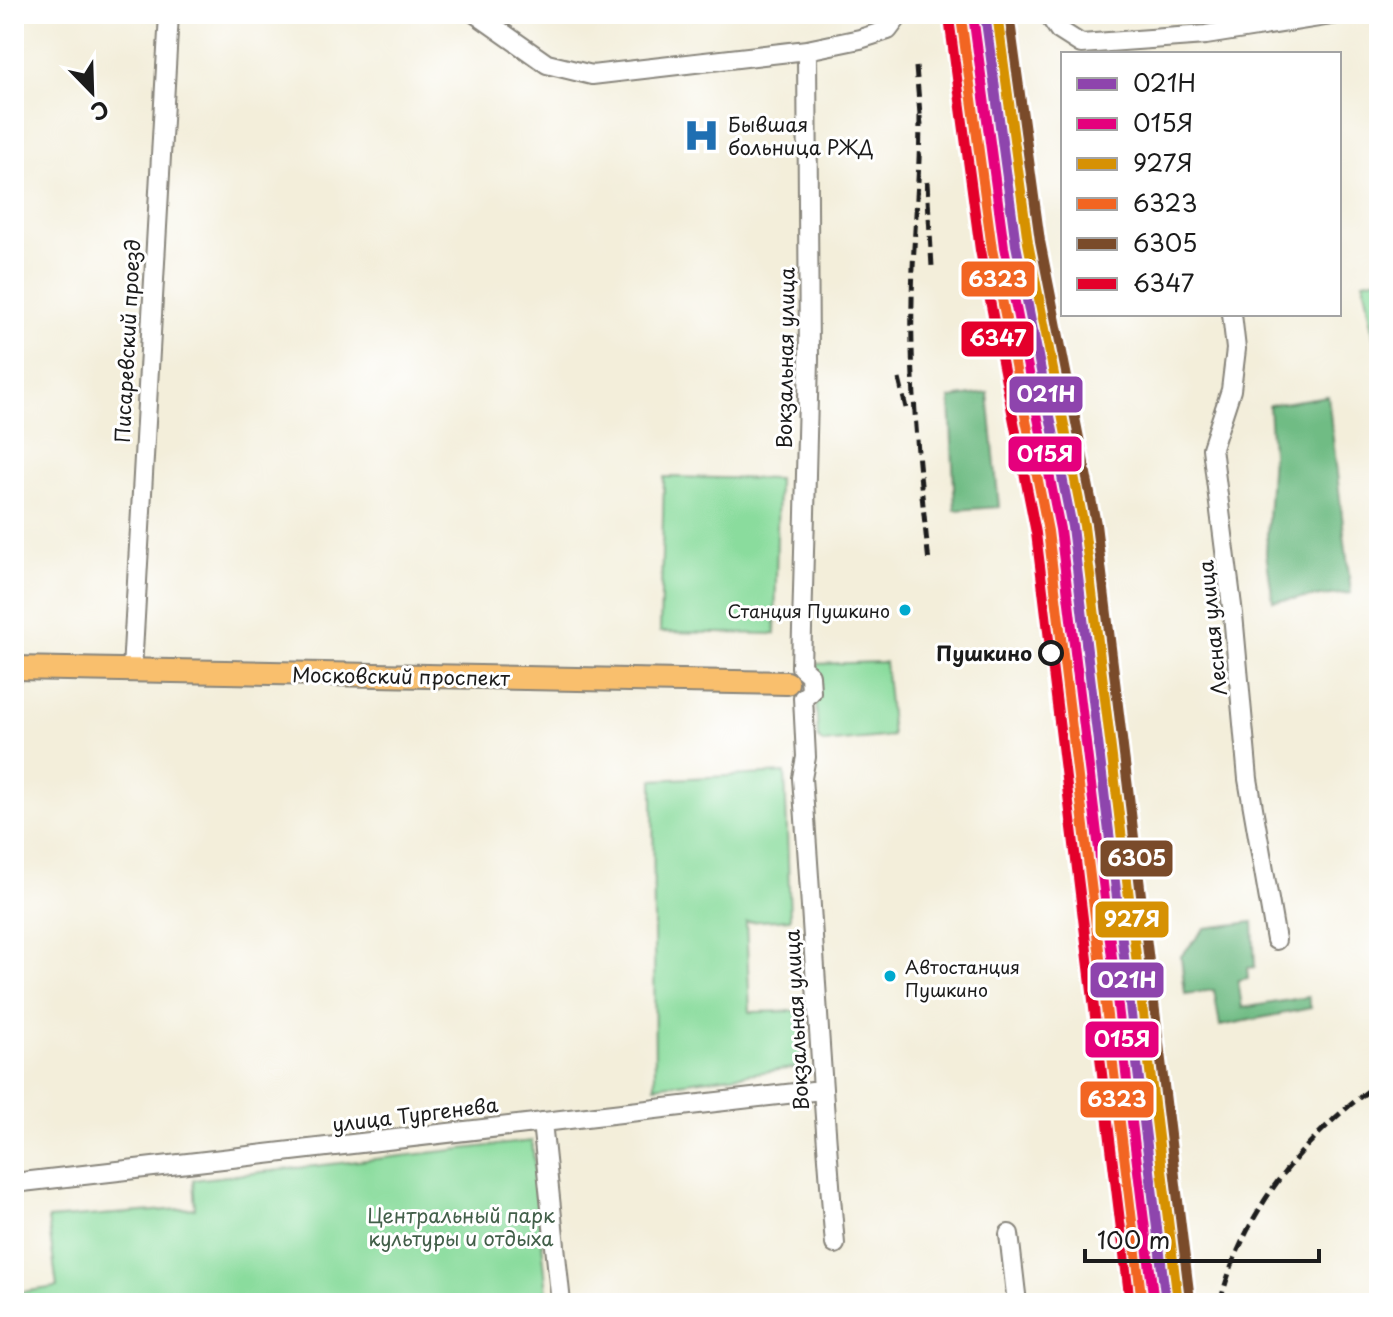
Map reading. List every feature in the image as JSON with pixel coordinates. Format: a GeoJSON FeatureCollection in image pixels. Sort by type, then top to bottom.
{"type":"FeatureCollection","features":[{"type":"Feature","properties":{"kind":"main road","name":"Московский проспект"},"geometry":{"type":"LineString","coordinates":[[14,668],[797,683]]}},
{"type":"Feature","properties":{"kind":"street","name":"Писаревский проезд"},"geometry":{"type":"LineString","coordinates":[[132,670],[169,14]]}},
{"type":"Feature","properties":{"kind":"street"},"geometry":{"type":"LineString","coordinates":[[476,14],[547,64],[592,75],[807,50],[888,30],[900,14]]}},
{"type":"Feature","properties":{"kind":"street"},"geometry":{"type":"LineString","coordinates":[[1048,14],[1059,30],[1081,44],[1207,45],[1338,14]]}},
{"type":"Feature","properties":{"kind":"street","name":"Вокзальная улица"},"geometry":{"type":"LineString","coordinates":[[807,50],[809,359],[797,683],[806,757],[802,778],[821,1090],[835,1244]]}},
{"type":"Feature","properties":{"kind":"street","name":"Лесная улица"},"geometry":{"type":"LineString","coordinates":[[1232,316],[1236,349],[1231,390],[1212,448],[1233,614],[1248,779],[1276,940]]}},
{"type":"Feature","properties":{"kind":"street","name":"улица Тургенева"},"geometry":{"type":"LineString","coordinates":[[14,1183],[821,1090]]}},
{"type":"Feature","properties":{"kind":"street"},"geometry":{"type":"LineString","coordinates":[[542,1122],[561,1303]]}},
{"type":"Feature","properties":{"kind":"street"},"geometry":{"type":"LineString","coordinates":[[1009,1234],[1017,1303]]}},
{"type":"Feature","properties":{"kind":"green space"},"geometry":{"type":"Polygon","coordinates":[[[1379,278],[1379,361],[1378,361],[1364,281],[1379,278]]]}},
{"type":"Feature","properties":{"kind":"green space"},"geometry":{"type":"Polygon","coordinates":[[[988,393],[999,507],[955,510],[950,398],[988,393]]]}},
{"type":"Feature","properties":{"kind":"green space"},"geometry":{"type":"Polygon","coordinates":[[[1328,396],[1351,593],[1273,601],[1266,553],[1272,453],[1269,405],[1328,396]]]}},
{"type":"Feature","properties":{"kind":"green space"},"geometry":{"type":"Polygon","coordinates":[[[664,477],[778,479],[775,634],[660,632],[664,477]]]}},
{"type":"Feature","properties":{"kind":"green space"},"geometry":{"type":"Polygon","coordinates":[[[885,662],[892,736],[823,743],[818,738],[814,664],[885,662]]]}},
{"type":"Feature","properties":{"kind":"green space"},"geometry":{"type":"Polygon","coordinates":[[[785,773],[790,919],[746,922],[750,1012],[800,1011],[801,1067],[655,1086],[653,780],[785,773]]]}},
{"type":"Feature","properties":{"kind":"green space"},"geometry":{"type":"Polygon","coordinates":[[[1253,922],[1255,967],[1247,968],[1248,978],[1238,980],[1242,1008],[1308,997],[1311,1008],[1220,1026],[1214,990],[1185,994],[1181,956],[1205,928],[1253,922]]]}},
{"type":"Feature","properties":{"kind":"green space","name":"Центральный парк культуры и отдыха"},"geometry":{"type":"Polygon","coordinates":[[[532,1141],[548,1303],[14,1303],[14,1293],[57,1287],[48,1219],[195,1208],[193,1180],[532,1141]]]}},
{"type":"Feature","properties":{"kind":"railway"},"geometry":{"type":"LineString","coordinates":[[1001,14],[1023,193],[1077,487],[1175,1303]]}},
{"type":"Feature","properties":{"kind":"railway"},"geometry":{"type":"LineString","coordinates":[[916,67],[921,126]]}},
{"type":"Feature","properties":{"kind":"railway"},"geometry":{"type":"LineString","coordinates":[[920,116],[912,333],[916,432],[929,563]]}},
{"type":"Feature","properties":{"kind":"railway"},"geometry":{"type":"LineString","coordinates":[[927,182],[932,267]]}},
{"type":"Feature","properties":{"kind":"railway"},"geometry":{"type":"LineString","coordinates":[[899,379],[906,408]]}},
{"type":"Feature","properties":{"kind":"railway"},"geometry":{"type":"LineString","coordinates":[[1220,1303],[1244,1237],[1280,1179],[1325,1128],[1379,1083]]}},
{"type":"Feature","properties":{"kind":"transit line","name":"021Н"},"geometry":{"type":"LineString","coordinates":[[985,14],[1016,245],[1072,527],[1166,1303]]}},
{"type":"Feature","properties":{"kind":"transit line","name":"927Я"},"geometry":{"type":"LineString","coordinates":[[997,14],[1028,243],[1084,526],[1178,1302]]}},
{"type":"Feature","properties":{"kind":"transit line","name":"6305"},"geometry":{"type":"LineString","coordinates":[[1009,14],[1040,241],[1096,524],[1190,1300]]}},
{"type":"Feature","properties":{"kind":"transit line","name":"015Я"},"geometry":{"type":"LineString","coordinates":[[973,15],[1004,247],[1060,529],[1154,1303]]}},
{"type":"Feature","properties":{"kind":"transit line","name":"6323"},"geometry":{"type":"LineString","coordinates":[[961,17],[992,249],[1048,531],[1142,1303]]}},
{"type":"Feature","properties":{"kind":"transit line","name":"6347"},"geometry":{"type":"LineString","coordinates":[[949,18],[980,250],[1036,533],[1130,1303]]}},
{"type":"Feature","properties":{"kind":"place","name":"Бывшая больница РЖД"},"geometry":{"type":"Point","coordinates":[702,135]}},
{"type":"Feature","properties":{"kind":"place","name":"Станция Пушкино"},"geometry":{"type":"Point","coordinates":[905,610]}},
{"type":"Feature","properties":{"kind":"place","name":"Пушкино"},"geometry":{"type":"Point","coordinates":[1051,653]}},
{"type":"Feature","properties":{"kind":"place","name":"Автостанция Пушкино"},"geometry":{"type":"Point","coordinates":[890,976]}}]}
